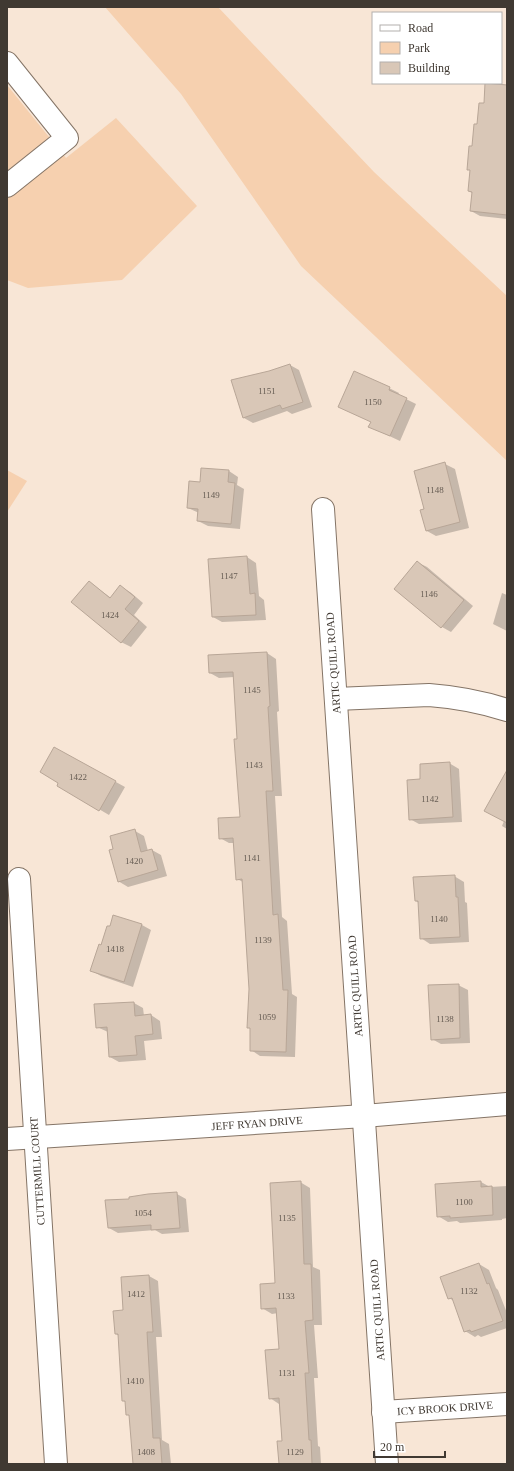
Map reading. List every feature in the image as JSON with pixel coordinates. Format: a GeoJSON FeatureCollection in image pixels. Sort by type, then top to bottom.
{"type":"FeatureCollection","features":[{"type":"Feature","properties":{"kind":"street"},"geometry":{"type":"LineString","coordinates":[[7,63],[67,138],[7,186]]}},
{"type":"Feature","properties":{"kind":"street","name":"ARTIC QUILL ROAD"},"geometry":{"type":"LineString","coordinates":[[323,509],[387,1464]]}},
{"type":"Feature","properties":{"kind":"street"},"geometry":{"type":"LineString","coordinates":[[336,699],[429,695],[445,696],[485,703],[507,710]]}},
{"type":"Feature","properties":{"kind":"street","name":"CUTTERMILL COURT"},"geometry":{"type":"LineString","coordinates":[[19,879],[56,1464]]}},
{"type":"Feature","properties":{"kind":"street","name":"JEFF RYAN DRIVE"},"geometry":{"type":"LineString","coordinates":[[7,1139],[364,1116],[507,1104]]}},
{"type":"Feature","properties":{"kind":"street","name":"ICY BROOK DRIVE"},"geometry":{"type":"LineString","coordinates":[[383,1412],[507,1404]]}},
{"type":"Feature","properties":{"kind":"green space"},"geometry":{"type":"Polygon","coordinates":[[[105,7],[218,7],[374,172],[507,296],[507,461],[301,266],[181,94],[105,7]]]}},
{"type":"Feature","properties":{"kind":"green space"},"geometry":{"type":"Polygon","coordinates":[[[7,85],[66,158],[116,118],[197,206],[122,280],[28,288],[7,280],[7,85]]]}},
{"type":"Feature","properties":{"kind":"green space"},"geometry":{"type":"Polygon","coordinates":[[[7,470],[27,481],[7,512],[7,470]]]}},
{"type":"Feature","properties":{"kind":"building"},"geometry":{"type":"Polygon","coordinates":[[[485,84],[507,85],[507,215],[470,211],[472,192],[468,191],[470,170],[467,170],[469,146],[472,146],[474,124],[477,124],[479,103],[484,103],[485,84]]]}},
{"type":"Feature","properties":{"kind":"building"},"geometry":{"type":"Polygon","coordinates":[[[290,364],[303,402],[282,409],[280,405],[243,418],[231,380],[269,371],[290,364]]]}},
{"type":"Feature","properties":{"kind":"building"},"geometry":{"type":"Polygon","coordinates":[[[354,371],[390,387],[389,390],[407,398],[390,436],[368,427],[371,422],[338,407],[354,371]]]}},
{"type":"Feature","properties":{"kind":"building"},"geometry":{"type":"Polygon","coordinates":[[[445,462],[460,522],[426,531],[420,510],[424,509],[414,471],[445,462]]]}},
{"type":"Feature","properties":{"kind":"building"},"geometry":{"type":"Polygon","coordinates":[[[201,468],[229,470],[228,482],[235,483],[231,524],[197,521],[198,509],[187,508],[189,481],[200,482],[201,468]]]}},
{"type":"Feature","properties":{"kind":"building"},"geometry":{"type":"Polygon","coordinates":[[[247,556],[250,594],[255,593],[256,615],[212,617],[208,559],[247,556]]]}},
{"type":"Feature","properties":{"kind":"building"},"geometry":{"type":"Polygon","coordinates":[[[417,561],[464,600],[441,628],[394,589],[417,561]]]}},
{"type":"Feature","properties":{"kind":"building"},"geometry":{"type":"Polygon","coordinates":[[[89,581],[110,598],[120,585],[135,597],[125,609],[139,621],[121,643],[71,602],[89,581]]]}},
{"type":"Feature","properties":{"kind":"building"},"geometry":{"type":"Polygon","coordinates":[[[267,652],[270,706],[268,707],[273,791],[266,791],[273,915],[278,914],[283,990],[288,990],[286,1052],[250,1051],[250,1028],[247,1028],[249,989],[242,879],[236,880],[233,838],[219,839],[218,818],[240,817],[234,739],[237,739],[233,672],[209,673],[208,655],[267,652]]]}},
{"type":"Feature","properties":{"kind":"building"},"geometry":{"type":"Polygon","coordinates":[[[54,747],[116,781],[99,811],[57,786],[58,783],[40,772],[54,747]]]}},
{"type":"Feature","properties":{"kind":"building"},"geometry":{"type":"Polygon","coordinates":[[[450,762],[453,817],[409,820],[407,780],[420,779],[420,764],[450,762]]]}},
{"type":"Feature","properties":{"kind":"building"},"geometry":{"type":"Polygon","coordinates":[[[507,770],[507,823],[484,811],[507,770]]]}},
{"type":"Feature","properties":{"kind":"building"},"geometry":{"type":"Polygon","coordinates":[[[135,829],[141,852],[152,849],[158,870],[118,882],[109,850],[113,849],[110,836],[135,829]]]}},
{"type":"Feature","properties":{"kind":"building"},"geometry":{"type":"Polygon","coordinates":[[[455,875],[456,897],[458,897],[460,937],[420,939],[418,901],[415,901],[413,877],[455,875]]]}},
{"type":"Feature","properties":{"kind":"building"},"geometry":{"type":"Polygon","coordinates":[[[113,915],[142,924],[124,982],[90,971],[99,944],[101,945],[107,926],[110,926],[113,915]]]}},
{"type":"Feature","properties":{"kind":"building"},"geometry":{"type":"Polygon","coordinates":[[[459,984],[460,1038],[431,1040],[428,985],[459,984]]]}},
{"type":"Feature","properties":{"kind":"building"},"geometry":{"type":"Polygon","coordinates":[[[134,1002],[135,1016],[151,1014],[153,1034],[135,1036],[137,1055],[109,1057],[107,1027],[96,1028],[94,1004],[134,1002]]]}},
{"type":"Feature","properties":{"kind":"building"},"geometry":{"type":"Polygon","coordinates":[[[301,1181],[304,1264],[311,1264],[313,1320],[305,1321],[309,1373],[305,1373],[312,1464],[279,1464],[277,1441],[282,1441],[279,1398],[269,1399],[265,1350],[279,1349],[276,1308],[261,1309],[260,1284],[275,1283],[270,1183],[301,1181]]]}},
{"type":"Feature","properties":{"kind":"building"},"geometry":{"type":"Polygon","coordinates":[[[481,1181],[481,1187],[492,1186],[493,1215],[450,1218],[450,1216],[437,1217],[435,1184],[481,1181]]]}},
{"type":"Feature","properties":{"kind":"building"},"geometry":{"type":"Polygon","coordinates":[[[177,1192],[180,1228],[151,1230],[151,1225],[108,1228],[105,1200],[129,1199],[129,1197],[148,1194],[177,1192]]]}},
{"type":"Feature","properties":{"kind":"building"},"geometry":{"type":"Polygon","coordinates":[[[479,1263],[487,1284],[489,1283],[503,1321],[471,1332],[470,1330],[464,1332],[452,1298],[448,1299],[440,1277],[479,1263]]]}},
{"type":"Feature","properties":{"kind":"building"},"geometry":{"type":"Polygon","coordinates":[[[149,1275],[153,1332],[147,1332],[153,1438],[160,1438],[162,1464],[133,1464],[129,1415],[126,1415],[125,1401],[122,1401],[118,1334],[115,1334],[113,1311],[123,1310],[121,1277],[149,1275]]]}}]}
